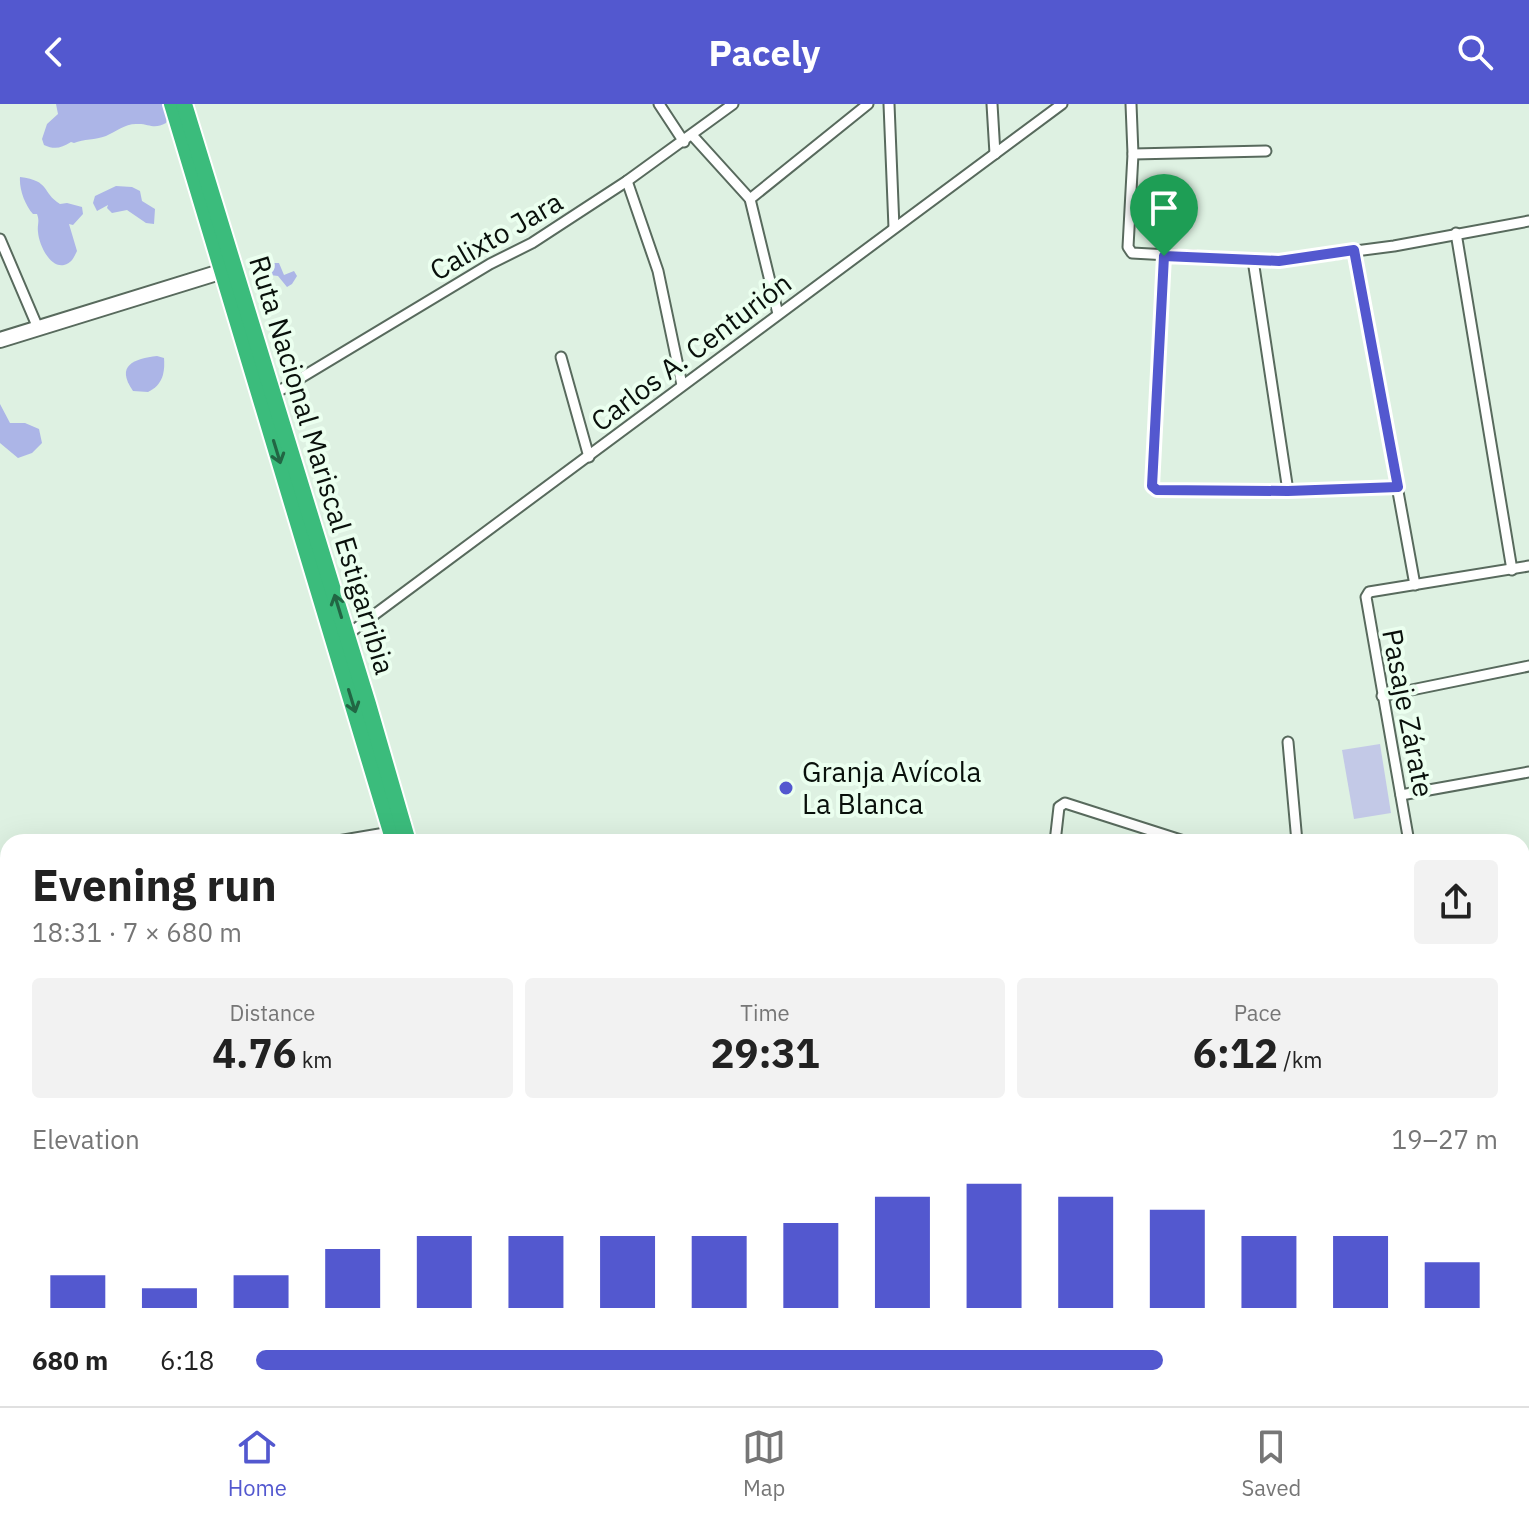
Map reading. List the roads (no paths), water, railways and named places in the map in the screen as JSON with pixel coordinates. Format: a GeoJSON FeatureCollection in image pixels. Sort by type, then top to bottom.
{"type":"FeatureCollection","features":[{"type":"Feature","properties":{"kind":"highway","name":"Ruta Nacional Mariscal Estigarribia"},"geometry":{"type":"LineString","coordinates":[[172,104],[274,394],[406,834]]}},
{"type":"Feature","properties":{"kind":"highway","name":"Ruta Nacional Mariscal Estigarribia"},"geometry":{"type":"LineString","coordinates":[[184,104],[228,269],[392,834]]}},
{"type":"Feature","properties":{"kind":"main road"},"geometry":{"type":"LineString","coordinates":[[0,340],[228,269]]}},
{"type":"Feature","properties":{"kind":"street"},"geometry":{"type":"LineString","coordinates":[[659,104],[688,138],[750,199],[778,314]]}},
{"type":"Feature","properties":{"kind":"street","name":"Calixto Jara"},"geometry":{"type":"LineString","coordinates":[[274,394],[490,264],[532,243],[627,181],[733,104]]}},
{"type":"Feature","properties":{"kind":"street"},"geometry":{"type":"LineString","coordinates":[[750,199],[868,104]]}},
{"type":"Feature","properties":{"kind":"street"},"geometry":{"type":"LineString","coordinates":[[889,104],[894,228]]}},
{"type":"Feature","properties":{"kind":"street"},"geometry":{"type":"LineString","coordinates":[[992,104],[995,154]]}},
{"type":"Feature","properties":{"kind":"street","name":"Carlos A. Centurión"},"geometry":{"type":"LineString","coordinates":[[347,635],[1062,104]]}},
{"type":"Feature","properties":{"kind":"street"},"geometry":{"type":"LineString","coordinates":[[1131,104],[1133,154],[1129,251],[1164,256],[1279,261],[1394,246],[1529,221]]}},
{"type":"Feature","properties":{"kind":"street"},"geometry":{"type":"LineString","coordinates":[[1133,154],[1266,151]]}},
{"type":"Feature","properties":{"kind":"street"},"geometry":{"type":"LineString","coordinates":[[627,181],[658,271],[682,385]]}},
{"type":"Feature","properties":{"kind":"street"},"geometry":{"type":"LineString","coordinates":[[1456,233],[1512,570]]}},
{"type":"Feature","properties":{"kind":"street"},"geometry":{"type":"LineString","coordinates":[[0,239],[38,328]]}},
{"type":"Feature","properties":{"kind":"street"},"geometry":{"type":"LineString","coordinates":[[1354,250],[1415,585],[1529,566]]}},
{"type":"Feature","properties":{"kind":"street"},"geometry":{"type":"LineString","coordinates":[[1164,256],[1152,486],[1157,490],[1288,491],[1398,487]]}},
{"type":"Feature","properties":{"kind":"street"},"geometry":{"type":"LineString","coordinates":[[1253,260],[1288,491]]}},
{"type":"Feature","properties":{"kind":"street"},"geometry":{"type":"LineString","coordinates":[[561,357],[589,457]]}},
{"type":"Feature","properties":{"kind":"street","name":"Pasaje Zárate"},"geometry":{"type":"LineString","coordinates":[[1408,834],[1365,602],[1369,592],[1415,585]]}},
{"type":"Feature","properties":{"kind":"street"},"geometry":{"type":"LineString","coordinates":[[1382,696],[1529,666]]}},
{"type":"Feature","properties":{"kind":"street"},"geometry":{"type":"LineString","coordinates":[[1288,742],[1296,834]]}},
{"type":"Feature","properties":{"kind":"street"},"geometry":{"type":"LineString","coordinates":[[1401,795],[1529,772]]}},
{"type":"Feature","properties":{"kind":"street"},"geometry":{"type":"LineString","coordinates":[[1056,834],[1059,807],[1065,803],[1162,834]]}},
{"type":"Feature","properties":{"kind":"place","name":"Granja Avícola La Blanca"},"geometry":{"type":"Point","coordinates":[786,788]}}]}
